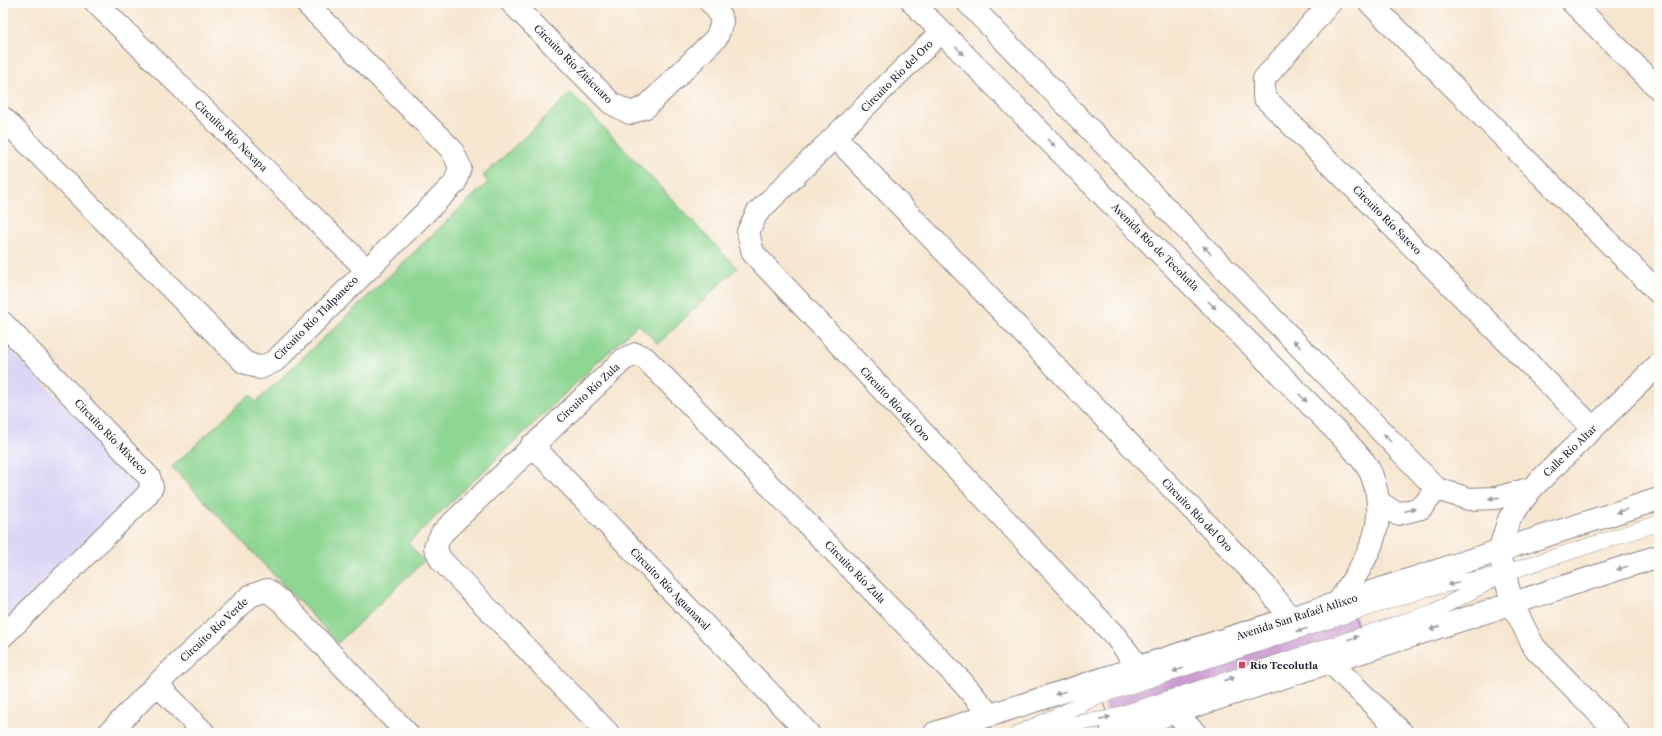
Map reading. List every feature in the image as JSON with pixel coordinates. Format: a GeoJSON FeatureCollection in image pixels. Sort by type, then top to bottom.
{"type":"FeatureCollection","features":[{"type":"Feature","properties":{"kind":"street","name":"Circuito Río Nexapa"},"geometry":{"type":"LineString","coordinates":[[96,3],[366,269]]}},
{"type":"Feature","properties":{"kind":"street","name":"Circuito Río Tlalpaneco"},"geometry":{"type":"LineString","coordinates":[[3,118],[244,362],[260,368],[275,361],[366,269],[455,183],[460,167],[452,150],[306,3]]}},
{"type":"Feature","properties":{"kind":"street","name":"Circuito Río Zitácuaro"},"geometry":{"type":"LineString","coordinates":[[512,3],[611,103],[630,113],[646,107],[717,37],[722,21],[716,7],[711,3]]}},
{"type":"Feature","properties":{"kind":"street","name":"Avenida Río de Tecolutla"},"geometry":{"type":"LineString","coordinates":[[913,3],[1347,442],[1372,475],[1379,502],[1377,532],[1365,561],[1337,604]]}},
{"type":"Feature","properties":{"kind":"street"},"geometry":{"type":"LineString","coordinates":[[968,3],[1437,489],[1469,499],[1496,498],[1532,488]]}},
{"type":"Feature","properties":{"kind":"street","name":"Circuito Río Satevo"},"geometry":{"type":"LineString","coordinates":[[1330,3],[1264,79],[1264,97],[1593,428]]}},
{"type":"Feature","properties":{"kind":"street"},"geometry":{"type":"LineString","coordinates":[[1370,3],[1659,292]]}},
{"type":"Feature","properties":{"kind":"street"},"geometry":{"type":"LineString","coordinates":[[1573,3],[1659,89]]}},
{"type":"Feature","properties":{"kind":"street","name":"Circuito Río del Oro"},"geometry":{"type":"LineString","coordinates":[[941,32],[757,212],[748,232],[753,253],[1116,637],[1139,668]]}},
{"type":"Feature","properties":{"kind":"street","name":"Circuito Río del Oro"},"geometry":{"type":"LineString","coordinates":[[835,136],[1265,585],[1290,619]]}},
{"type":"Feature","properties":{"kind":"street","name":"Circuito Río Mixteco"},"geometry":{"type":"LineString","coordinates":[[3,323],[149,477],[152,487],[146,496],[3,636]]}},
{"type":"Feature","properties":{"kind":"street","name":"Circuito Río Zula"},"geometry":{"type":"LineString","coordinates":[[608,733],[441,560],[435,547],[442,533],[532,445],[624,359],[636,354],[645,358],[963,683],[990,715]]}},
{"type":"Feature","properties":{"kind":"street","name":"Calle Río Altar"},"geometry":{"type":"LineString","coordinates":[[1499,551],[1510,519],[1532,488],[1659,364]]}},
{"type":"Feature","properties":{"kind":"street","name":"Circuito Río Aguanaval"},"geometry":{"type":"LineString","coordinates":[[532,445],[808,733]]}},
{"type":"Feature","properties":{"kind":"street"},"geometry":{"type":"LineString","coordinates":[[1379,502],[1397,514],[1421,508],[1437,489]]}},
{"type":"Feature","properties":{"kind":"street","name":"Avenida San Rafaél Atlixco"},"geometry":{"type":"LineString","coordinates":[[936,733],[1659,499]]}},
{"type":"Feature","properties":{"kind":"street"},"geometry":{"type":"LineString","coordinates":[[1499,551],[1512,603],[1534,647],[1618,733]]}},
{"type":"Feature","properties":{"kind":"street"},"geometry":{"type":"LineString","coordinates":[[1111,733],[1659,556]]}},
{"type":"Feature","properties":{"kind":"street","name":"Circuito Río Verde"},"geometry":{"type":"LineString","coordinates":[[109,733],[157,684],[250,596],[267,590],[281,601],[406,733]]}},
{"type":"Feature","properties":{"kind":"street"},"geometry":{"type":"LineString","coordinates":[[1330,662],[1402,733]]}},
{"type":"Feature","properties":{"kind":"street"},"geometry":{"type":"LineString","coordinates":[[157,684],[204,733]]}},
{"type":"Feature","properties":{"kind":"street"},"geometry":{"type":"LineString","coordinates":[[1174,712],[1195,733]]}},
{"type":"Feature","properties":{"kind":"lane"},"geometry":{"type":"LineString","coordinates":[[1022,732],[1099,696],[1426,589],[1505,573],[1659,523]]}},
{"type":"Feature","properties":{"kind":"lane"},"geometry":{"type":"LineString","coordinates":[[1022,732],[1106,719],[1433,612],[1505,573]]}},
{"type":"Feature","properties":{"kind":"shaded area"},"geometry":{"type":"Polygon","coordinates":[[[3,342],[144,486],[3,620],[3,342]]]}},
{"type":"Feature","properties":{"kind":"green space"},"geometry":{"type":"Polygon","coordinates":[[[571,93],[737,268],[658,344],[638,324],[408,543],[424,561],[338,643],[172,467],[249,395],[256,402],[488,182],[483,176],[571,93]]]}},
{"type":"Feature","properties":{"kind":"building"},"geometry":{"type":"Polygon","coordinates":[[[1355,613],[1363,638],[1106,712],[1103,701],[1355,613]]]}},
{"type":"Feature","properties":{"kind":"place","name":"Río Tecolutla"},"geometry":{"type":"Point","coordinates":[1242,665]}}]}
